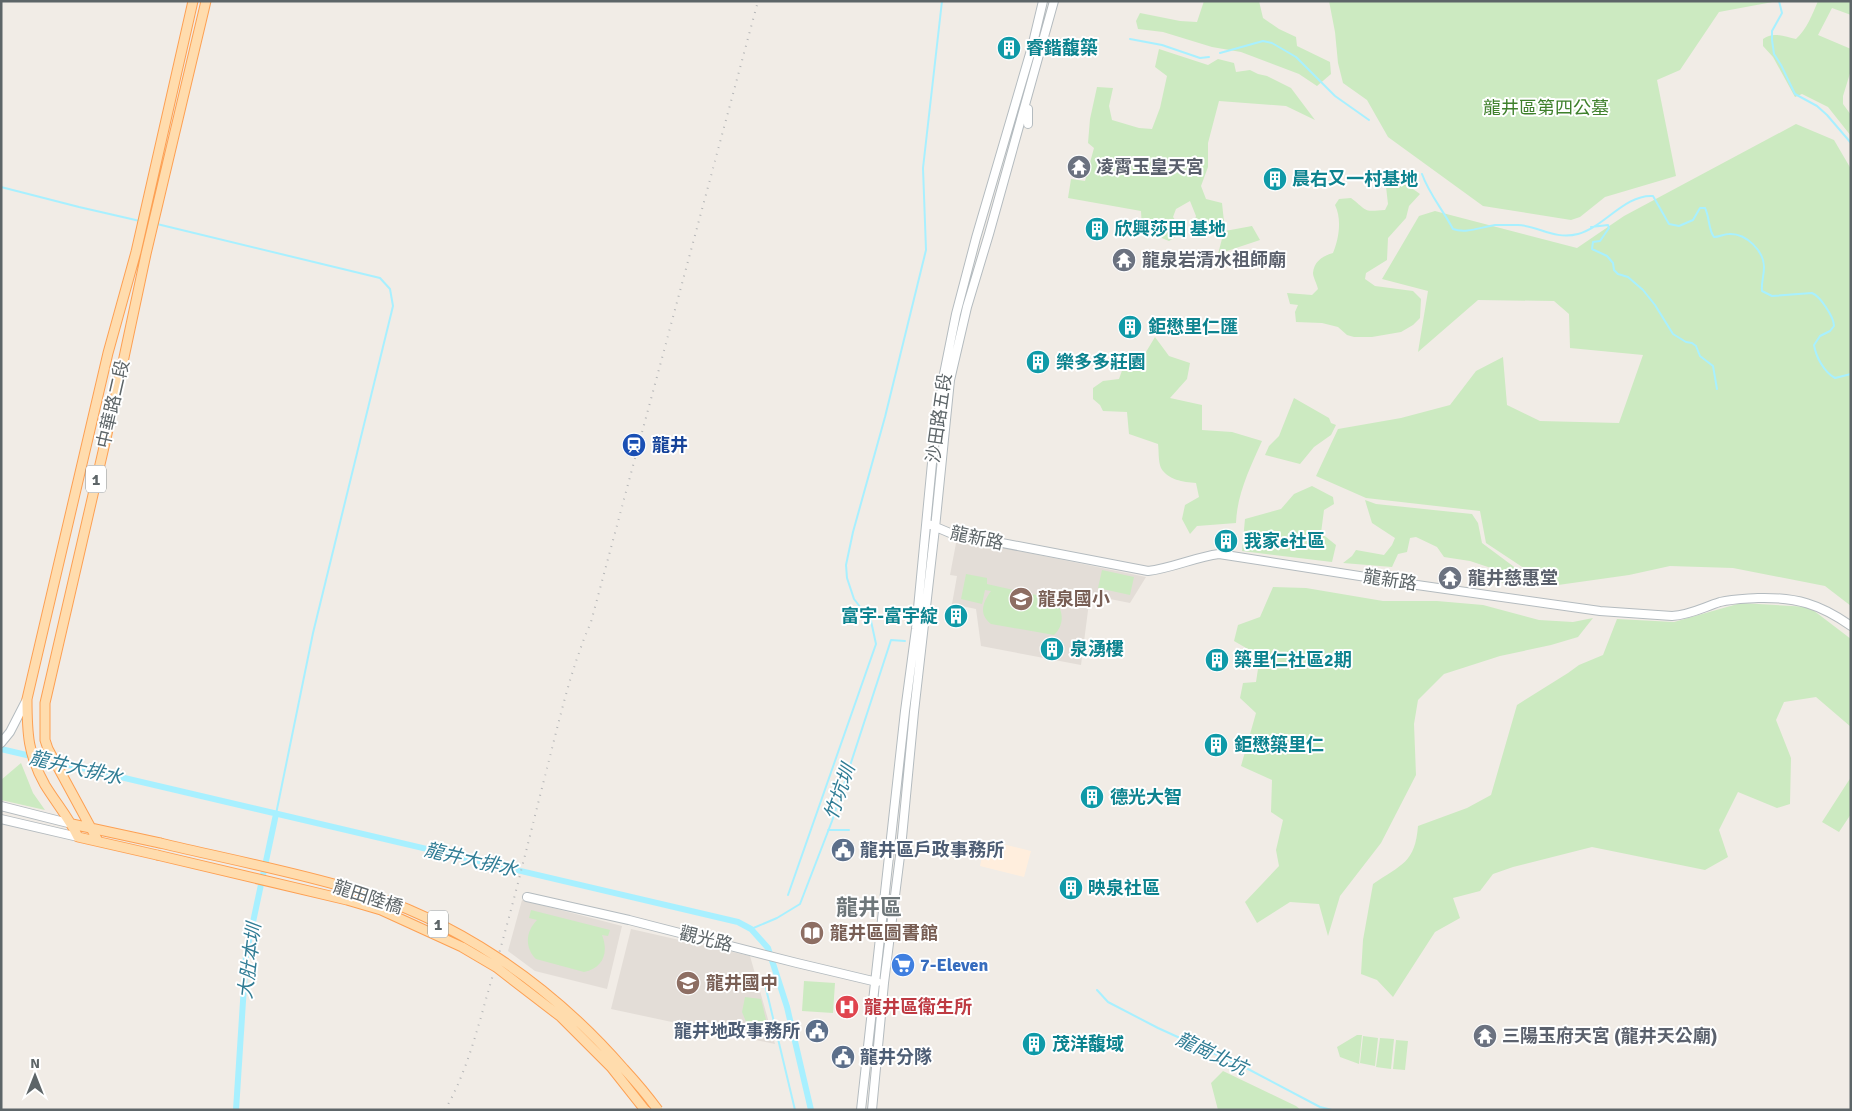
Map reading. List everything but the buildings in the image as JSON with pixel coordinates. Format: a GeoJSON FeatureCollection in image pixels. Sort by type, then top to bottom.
{"type":"FeatureCollection","features":[{"type":"Feature","properties":{"kind":"main road","name":"中華路二段"},"geometry":{"type":"LineString","coordinates":[[78,837],[72,824],[45,785],[31,751],[28,737],[27,699],[108,353],[136,252],[193,1]]}},
{"type":"Feature","properties":{"kind":"main road","name":"中華路二段"},"geometry":{"type":"LineString","coordinates":[[92,828],[48,749],[45,740],[45,703],[116,395],[146,254],[206,1]]}},
{"type":"Feature","properties":{"kind":"main road","name":"1"},"geometry":{"type":"LineString","coordinates":[[72,824],[92,828],[98,841]]}},
{"type":"Feature","properties":{"kind":"main road","name":"龍田陸橋"},"geometry":{"type":"LineString","coordinates":[[92,828],[349,888],[416,913],[466,937],[525,977],[568,1012],[608,1051],[650,1098],[658,1110]]}},
{"type":"Feature","properties":{"kind":"main road","name":"1"},"geometry":{"type":"LineString","coordinates":[[78,837],[98,841]]}},
{"type":"Feature","properties":{"kind":"main road","name":"龍田陸橋"},"geometry":{"type":"LineString","coordinates":[[98,841],[356,902],[403,919],[462,947],[496,967],[561,1017],[611,1067],[645,1110]]}},
{"type":"Feature","properties":{"kind":"street"},"geometry":{"type":"LineString","coordinates":[[1036,62],[1034,83],[1027,114],[1028,124],[1023,114],[1023,100],[1028,79],[1023,78],[1043,1]]}},
{"type":"Feature","properties":{"kind":"street","name":"沙田路五段"},"geometry":{"type":"LineString","coordinates":[[872,1110],[884,983],[901,848],[935,528],[947,376],[1053,3]]}},
{"type":"Feature","properties":{"kind":"street","name":"沙田路五段"},"geometry":{"type":"LineString","coordinates":[[861,1110],[904,712],[916,629],[932,463],[956,314],[977,234],[1014,111],[1019,78],[1016,75],[1023,78]]}},
{"type":"Feature","properties":{"kind":"street"},"geometry":{"type":"LineString","coordinates":[[977,234],[988,237]]}},
{"type":"Feature","properties":{"kind":"street","name":"龍新路"},"geometry":{"type":"LineString","coordinates":[[927,523],[950,533],[1148,571],[1171,567],[1203,556],[1219,554],[1600,611],[1678,616],[1735,599],[1782,597],[1815,605],[1836,615],[1851,626]]}},
{"type":"Feature","properties":{"kind":"street"},"geometry":{"type":"LineString","coordinates":[[1,743],[10,732],[27,699]]}},
{"type":"Feature","properties":{"kind":"street"},"geometry":{"type":"LineString","coordinates":[[1,806],[72,824]]}},
{"type":"Feature","properties":{"kind":"street"},"geometry":{"type":"LineString","coordinates":[[1,820],[78,837]]}},
{"type":"Feature","properties":{"kind":"street"},"geometry":{"type":"LineString","coordinates":[[886,881],[896,882]]}},
{"type":"Feature","properties":{"kind":"street","name":"觀光路"},"geometry":{"type":"LineString","coordinates":[[527,897],[638,922],[788,961],[884,983]]}},
{"type":"Feature","properties":{"kind":"shaded area","name":"龍泉國小"},"geometry":{"type":"Polygon","coordinates":[[[957,538],[1146,577],[1130,603],[1090,595],[1081,665],[981,646],[976,609],[952,604],[957,576],[950,575],[957,538]]]}},
{"type":"Feature","properties":{"kind":"shaded area"},"geometry":{"type":"Polygon","coordinates":[[[986,840],[1031,851],[1024,877],[980,866],[986,840]]]}},
{"type":"Feature","properties":{"kind":"shaded area"},"geometry":{"type":"Polygon","coordinates":[[[522,900],[622,926],[607,989],[535,971],[508,951],[522,900]]]}},
{"type":"Feature","properties":{"kind":"shaded area","name":"龍井國中"},"geometry":{"type":"Polygon","coordinates":[[[631,929],[750,956],[775,1044],[611,1009],[631,929]]]}},
{"type":"Feature","properties":{"kind":"green space"},"geometry":{"type":"Polygon","coordinates":[[[1204,1],[1259,1],[1263,18],[1279,29],[1296,37],[1297,46],[1330,62],[1331,74],[1317,86],[1299,74],[1241,52],[1212,47],[1163,32],[1138,29],[1136,21],[1140,13],[1180,21],[1197,22],[1204,1]]]}},
{"type":"Feature","properties":{"kind":"green space","name":"龍井區第四公墓"},"geometry":{"type":"Polygon","coordinates":[[[1329,1],[1778,1],[1719,12],[1680,70],[1657,80],[1676,176],[1605,197],[1580,217],[1571,220],[1483,206],[1388,137],[1367,100],[1343,83],[1338,63],[1329,1]]]}},
{"type":"Feature","properties":{"kind":"green space"},"geometry":{"type":"Polygon","coordinates":[[[1818,1],[1851,1],[1851,15],[1832,8],[1818,35],[1851,49],[1851,70],[1843,96],[1843,104],[1851,115],[1851,136],[1828,107],[1802,94],[1795,97],[1773,57],[1763,46],[1763,39],[1771,35],[1796,39],[1806,26],[1818,1]]]}},
{"type":"Feature","properties":{"kind":"green space"},"geometry":{"type":"Polygon","coordinates":[[[1159,49],[1208,65],[1218,59],[1234,63],[1236,72],[1250,70],[1267,76],[1291,88],[1315,120],[1286,106],[1219,101],[1208,143],[1208,167],[1201,186],[1206,199],[1222,203],[1225,231],[1252,226],[1260,240],[1218,254],[1223,235],[1202,226],[1193,226],[1196,216],[1190,201],[1176,209],[1173,217],[1179,225],[1176,237],[1169,241],[1142,230],[1141,211],[1068,198],[1071,179],[1085,181],[1094,148],[1088,143],[1090,119],[1097,87],[1113,88],[1109,106],[1112,120],[1139,128],[1152,129],[1160,108],[1167,76],[1155,67],[1159,49]]]}},
{"type":"Feature","properties":{"kind":"green space"},"geometry":{"type":"Polygon","coordinates":[[[1796,124],[1834,140],[1851,169],[1851,606],[1825,586],[1733,568],[1670,566],[1629,575],[1551,586],[1486,543],[1480,511],[1366,498],[1316,476],[1338,429],[1401,418],[1450,405],[1476,371],[1503,357],[1507,405],[1540,421],[1619,423],[1643,355],[1570,348],[1569,314],[1554,301],[1478,300],[1418,352],[1428,291],[1382,279],[1419,216],[1435,211],[1577,248],[1624,216],[1796,124]]]}},
{"type":"Feature","properties":{"kind":"green space"},"geometry":{"type":"Polygon","coordinates":[[[1394,176],[1420,194],[1409,206],[1406,218],[1388,238],[1387,260],[1366,273],[1365,279],[1375,286],[1413,291],[1421,299],[1420,318],[1401,332],[1372,337],[1354,337],[1347,335],[1338,327],[1322,323],[1296,322],[1295,312],[1298,305],[1290,304],[1287,293],[1312,295],[1318,289],[1313,275],[1314,269],[1320,260],[1333,253],[1339,223],[1335,205],[1339,199],[1351,198],[1369,211],[1385,210],[1388,204],[1385,178],[1394,176]]]}},
{"type":"Feature","properties":{"kind":"green space"},"geometry":{"type":"Polygon","coordinates":[[[1155,337],[1169,356],[1190,363],[1187,379],[1170,398],[1202,405],[1202,430],[1232,432],[1262,441],[1242,491],[1236,523],[1197,526],[1190,534],[1182,519],[1185,505],[1199,497],[1196,483],[1172,478],[1164,472],[1160,465],[1158,444],[1129,434],[1127,412],[1103,411],[1100,405],[1093,399],[1093,388],[1103,381],[1119,379],[1125,362],[1146,352],[1155,337]]]}},
{"type":"Feature","properties":{"kind":"green space"},"geometry":{"type":"Polygon","coordinates":[[[1294,398],[1329,418],[1331,423],[1336,425],[1331,435],[1314,447],[1300,464],[1265,455],[1269,446],[1279,436],[1294,398]]]}},
{"type":"Feature","properties":{"kind":"green space"},"geometry":{"type":"Polygon","coordinates":[[[1312,486],[1333,497],[1334,504],[1324,510],[1321,533],[1336,545],[1332,562],[1242,551],[1245,519],[1281,509],[1294,494],[1312,486]]]}},
{"type":"Feature","properties":{"kind":"green space"},"geometry":{"type":"Polygon","coordinates":[[[1365,500],[1376,504],[1472,514],[1478,523],[1482,543],[1541,587],[1490,581],[1491,568],[1470,561],[1444,557],[1437,547],[1416,537],[1410,538],[1407,552],[1398,554],[1392,567],[1343,563],[1356,550],[1384,555],[1395,538],[1372,523],[1365,500]]]}},
{"type":"Feature","properties":{"kind":"green space"},"geometry":{"type":"Polygon","coordinates":[[[1102,570],[1134,577],[1130,595],[1098,588],[1102,570]]]}},
{"type":"Feature","properties":{"kind":"green space"},"geometry":{"type":"Polygon","coordinates":[[[966,574],[987,578],[987,584],[1063,601],[1061,607],[1059,607],[1062,618],[1059,629],[1054,635],[991,624],[984,616],[983,608],[991,591],[985,590],[982,604],[961,599],[966,574]]]}},
{"type":"Feature","properties":{"kind":"green space"},"geometry":{"type":"Polygon","coordinates":[[[1273,587],[1306,588],[1383,601],[1437,601],[1483,605],[1539,620],[1573,622],[1593,618],[1578,637],[1500,656],[1444,674],[1418,700],[1414,724],[1416,775],[1381,843],[1340,896],[1328,936],[1319,904],[1290,902],[1257,923],[1245,902],[1279,866],[1276,850],[1283,820],[1271,812],[1272,780],[1241,766],[1256,713],[1240,698],[1243,683],[1256,682],[1260,656],[1234,641],[1238,625],[1260,617],[1273,587]]]}},
{"type":"Feature","properties":{"kind":"green space"},"geometry":{"type":"Polygon","coordinates":[[[1741,603],[1809,607],[1851,639],[1851,727],[1816,697],[1784,702],[1776,720],[1791,758],[1790,804],[1777,808],[1738,792],[1719,830],[1728,857],[1705,870],[1592,847],[1493,874],[1480,891],[1453,898],[1460,918],[1435,932],[1393,997],[1377,980],[1361,974],[1363,940],[1373,884],[1399,867],[1410,855],[1414,848],[1418,826],[1467,808],[1491,795],[1517,705],[1579,665],[1603,655],[1617,619],[1674,622],[1741,603]]]}},
{"type":"Feature","properties":{"kind":"green space"},"geometry":{"type":"Polygon","coordinates":[[[21,763],[33,793],[45,810],[1,800],[1,780],[21,763]]]}},
{"type":"Feature","properties":{"kind":"green space"},"geometry":{"type":"Polygon","coordinates":[[[1851,777],[1851,814],[1839,832],[1822,822],[1851,777]]]}},
{"type":"Feature","properties":{"kind":"green space"},"geometry":{"type":"Polygon","coordinates":[[[531,910],[610,930],[608,936],[602,935],[605,948],[603,959],[596,967],[584,972],[536,959],[528,944],[529,934],[537,920],[529,918],[531,910]]]}},
{"type":"Feature","properties":{"kind":"green space"},"geometry":{"type":"Polygon","coordinates":[[[804,981],[835,983],[833,1013],[802,1011],[804,981]]]}},
{"type":"Feature","properties":{"kind":"green space"},"geometry":{"type":"Polygon","coordinates":[[[745,997],[761,999],[768,1028],[747,1024],[742,1012],[745,997]]]}},
{"type":"Feature","properties":{"kind":"green space"},"geometry":{"type":"Polygon","coordinates":[[[1357,1035],[1362,1035],[1359,1064],[1340,1057],[1337,1047],[1357,1035]]]}},
{"type":"Feature","properties":{"kind":"green space"},"geometry":{"type":"Polygon","coordinates":[[[1363,1036],[1378,1038],[1375,1066],[1360,1063],[1363,1036]]]}},
{"type":"Feature","properties":{"kind":"green space"},"geometry":{"type":"Polygon","coordinates":[[[1380,1038],[1394,1039],[1391,1069],[1376,1067],[1380,1038]]]}},
{"type":"Feature","properties":{"kind":"green space"},"geometry":{"type":"Polygon","coordinates":[[[1396,1040],[1408,1041],[1405,1070],[1393,1069],[1396,1040]]]}},
{"type":"Feature","properties":{"kind":"green space"},"geometry":{"type":"Polygon","coordinates":[[[1223,1071],[1301,1110],[1218,1110],[1211,1083],[1223,1071]]]}},
{"type":"Feature","properties":{"kind":"waterway"},"geometry":{"type":"LineString","coordinates":[[788,895],[876,644],[871,621],[854,599],[847,578],[846,565],[926,250],[923,168],[942,1]]}},
{"type":"Feature","properties":{"kind":"waterway"},"geometry":{"type":"LineString","coordinates":[[1779,1],[1782,13],[1772,31],[1774,54],[1795,94],[1817,106],[1851,143]]}},
{"type":"Feature","properties":{"kind":"waterway"},"geometry":{"type":"LineString","coordinates":[[1130,39],[1162,45],[1200,58],[1209,57]]}},
{"type":"Feature","properties":{"kind":"waterway"},"geometry":{"type":"LineString","coordinates":[[1220,53],[1263,41],[1272,43],[1296,57],[1335,96],[1369,120]]}},
{"type":"Feature","properties":{"kind":"waterway"},"geometry":{"type":"LineString","coordinates":[[1422,174],[1428,188],[1453,229],[1458,230],[1495,225],[1518,225],[1554,234],[1578,234],[1587,231],[1633,200],[1653,196],[1669,224],[1679,226],[1693,220],[1700,208],[1705,208],[1714,237],[1735,234],[1748,240],[1757,249],[1761,255],[1764,267],[1762,291],[1772,296],[1812,293],[1819,298],[1829,312],[1834,326],[1830,331],[1820,336],[1814,345],[1821,364],[1835,378],[1851,374]]}},
{"type":"Feature","properties":{"kind":"waterway"},"geometry":{"type":"LineString","coordinates":[[1,187],[140,221]]}},
{"type":"Feature","properties":{"kind":"waterway"},"geometry":{"type":"LineString","coordinates":[[157,224],[380,278],[390,289],[393,306],[313,633],[276,814]]}},
{"type":"Feature","properties":{"kind":"waterway"},"geometry":{"type":"LineString","coordinates":[[1591,227],[1608,225],[1609,228],[1600,241],[1593,242],[1592,249],[1607,256],[1618,274],[1628,277],[1643,290],[1673,334],[1696,346],[1700,356],[1713,366],[1717,389]]}},
{"type":"Feature","properties":{"kind":"waterway","name":"竹坑圳"},"geometry":{"type":"LineString","coordinates":[[751,929],[777,918],[800,904],[832,821],[891,640],[905,641]]}},
{"type":"Feature","properties":{"kind":"waterway","name":"龍井大排水"},"geometry":{"type":"LineString","coordinates":[[1,749],[738,922],[751,929],[768,948],[787,1007],[811,1110]]}},
{"type":"Feature","properties":{"kind":"waterway","name":"大肚本圳"},"geometry":{"type":"LineString","coordinates":[[236,1110],[246,955],[276,814]]}},
{"type":"Feature","properties":{"kind":"waterway","name":"龍崗北坑"},"geometry":{"type":"LineString","coordinates":[[828,830],[849,830]]}},
{"type":"Feature","properties":{"kind":"waterway"},"geometry":{"type":"LineString","coordinates":[[763,976],[795,1110]]}},
{"type":"Feature","properties":{"kind":"waterway","name":"龍崗北坑"},"geometry":{"type":"LineString","coordinates":[[1097,990],[1108,1002],[1158,1028],[1248,1069],[1320,1107],[1332,1110]]}},
{"type":"Feature","properties":{"kind":"railway"},"geometry":{"type":"LineString","coordinates":[[445,1110],[460,1080],[471,1049],[498,958],[566,696],[591,622],[758,1]]}},
{"type":"Feature","properties":{"kind":"place","name":"睿鍇馥築"},"geometry":{"type":"Point","coordinates":[1009,48]}},
{"type":"Feature","properties":{"kind":"place","name":"凌霄玉皇天宮"},"geometry":{"type":"Point","coordinates":[1079,167]}},
{"type":"Feature","properties":{"kind":"place","name":"晨右又一村基地"},"geometry":{"type":"Point","coordinates":[1275,179]}},
{"type":"Feature","properties":{"kind":"place","name":"欣興莎田 基地"},"geometry":{"type":"Point","coordinates":[1097,229]}},
{"type":"Feature","properties":{"kind":"place","name":"龍泉岩清水祖師廟"},"geometry":{"type":"Point","coordinates":[1124,260]}},
{"type":"Feature","properties":{"kind":"place","name":"鉅懋里仁匯"},"geometry":{"type":"Point","coordinates":[1130,327]}},
{"type":"Feature","properties":{"kind":"place","name":"樂多多莊園"},"geometry":{"type":"Point","coordinates":[1038,362]}},
{"type":"Feature","properties":{"kind":"place","name":"龍井"},"geometry":{"type":"Point","coordinates":[634,445]}},
{"type":"Feature","properties":{"kind":"place","name":"我家e社區"},"geometry":{"type":"Point","coordinates":[1226,541]}},
{"type":"Feature","properties":{"kind":"place","name":"龍井慈惠堂"},"geometry":{"type":"Point","coordinates":[1450,578]}},
{"type":"Feature","properties":{"kind":"place","name":"龍泉國小"},"geometry":{"type":"Point","coordinates":[1021,599]}},
{"type":"Feature","properties":{"kind":"place","name":"富宇-富宇綻"},"geometry":{"type":"Point","coordinates":[956,616]}},
{"type":"Feature","properties":{"kind":"place","name":"泉湧樓"},"geometry":{"type":"Point","coordinates":[1052,649]}},
{"type":"Feature","properties":{"kind":"place","name":"築里仁社區2期"},"geometry":{"type":"Point","coordinates":[1217,660]}},
{"type":"Feature","properties":{"kind":"place","name":"鉅懋築里仁"},"geometry":{"type":"Point","coordinates":[1216,745]}},
{"type":"Feature","properties":{"kind":"place","name":"德光大智"},"geometry":{"type":"Point","coordinates":[1092,797]}},
{"type":"Feature","properties":{"kind":"place","name":"龍井區戶政事務所"},"geometry":{"type":"Point","coordinates":[843,850]}},
{"type":"Feature","properties":{"kind":"place","name":"映泉社區"},"geometry":{"type":"Point","coordinates":[1071,888]}},
{"type":"Feature","properties":{"kind":"place","name":"龍井區圖書館"},"geometry":{"type":"Point","coordinates":[812,933]}},
{"type":"Feature","properties":{"kind":"place","name":"7-Eleven"},"geometry":{"type":"Point","coordinates":[903,965]}},
{"type":"Feature","properties":{"kind":"place","name":"龍井國中"},"geometry":{"type":"Point","coordinates":[688,983]}},
{"type":"Feature","properties":{"kind":"place","name":"龍井區衛生所"},"geometry":{"type":"Point","coordinates":[847,1007]}},
{"type":"Feature","properties":{"kind":"place","name":"龍井地政事務所"},"geometry":{"type":"Point","coordinates":[817,1031]}},
{"type":"Feature","properties":{"kind":"place","name":"三陽玉府天宮 (龍井天公廟)"},"geometry":{"type":"Point","coordinates":[1485,1036]}},
{"type":"Feature","properties":{"kind":"place","name":"茂洋馥域"},"geometry":{"type":"Point","coordinates":[1034,1044]}},
{"type":"Feature","properties":{"kind":"place","name":"龍井分隊"},"geometry":{"type":"Point","coordinates":[843,1057]}},
{"type":"Feature","properties":{"kind":"district","name":"龍井區"},"geometry":{"type":"Point","coordinates":[869,907]}}]}
